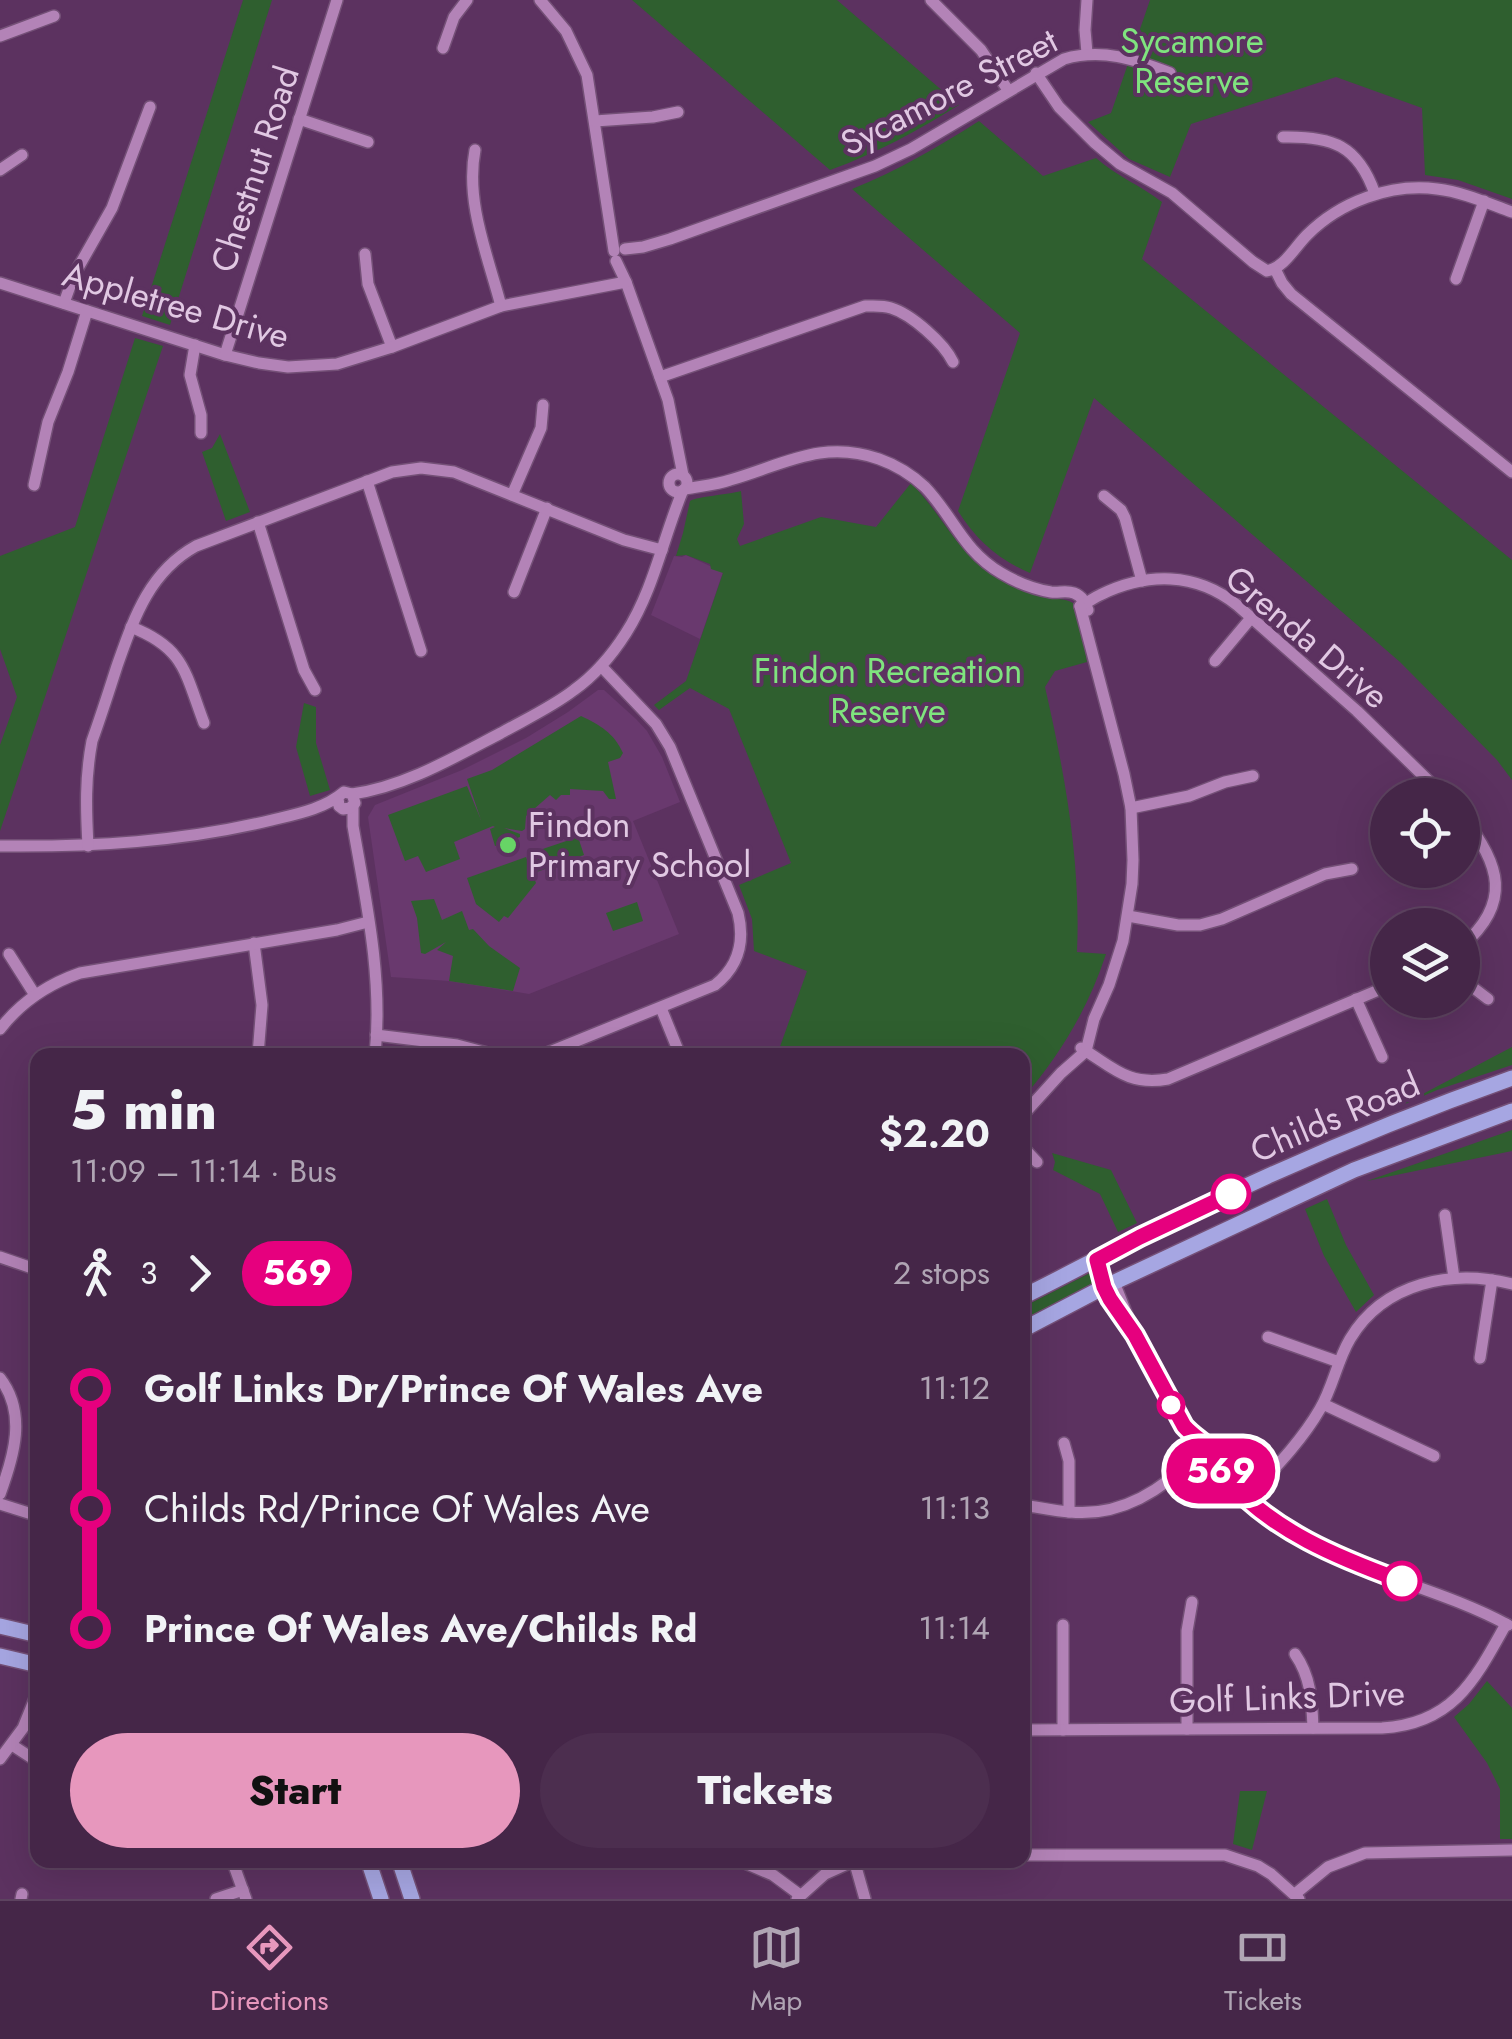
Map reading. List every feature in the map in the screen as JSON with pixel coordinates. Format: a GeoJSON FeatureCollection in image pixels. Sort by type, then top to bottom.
{"type":"FeatureCollection","features":[{"type":"Feature","properties":{"kind":"main road","name":"Childs Road"},"geometry":{"type":"LineString","coordinates":[[1030,1294],[1196,1210],[1412,1116],[1512,1078]]}},
{"type":"Feature","properties":{"kind":"main road","name":"Childs Road"},"geometry":{"type":"LineString","coordinates":[[1030,1326],[1354,1170],[1512,1111]]}},
{"type":"Feature","properties":{"kind":"main road"},"geometry":{"type":"LineString","coordinates":[[1305,1162],[1432,1116],[1442,1120],[1447,1135]]}},
{"type":"Feature","properties":{"kind":"main road"},"geometry":{"type":"LineString","coordinates":[[1097,1260],[1109,1285]]}},
{"type":"Feature","properties":{"kind":"main road"},"geometry":{"type":"LineString","coordinates":[[0,1626],[30,1634]]}},
{"type":"Feature","properties":{"kind":"main road"},"geometry":{"type":"LineString","coordinates":[[0,1656],[30,1664]]}},
{"type":"Feature","properties":{"kind":"main road"},"geometry":{"type":"LineString","coordinates":[[371,1868],[381,1899]]}},
{"type":"Feature","properties":{"kind":"main road"},"geometry":{"type":"LineString","coordinates":[[402,1868],[412,1899]]}},
{"type":"Feature","properties":{"kind":"street","name":"Chestnut Road"},"geometry":{"type":"LineString","coordinates":[[225,354],[338,0]]}},
{"type":"Feature","properties":{"kind":"street"},"geometry":{"type":"LineString","coordinates":[[443,48],[454,17],[467,0]]}},
{"type":"Feature","properties":{"kind":"street"},"geometry":{"type":"LineString","coordinates":[[0,846],[88,846],[198,834],[347,804],[447,760],[542,711],[572,692],[617,647],[635,618],[675,510],[680,483],[674,465],[676,434],[612,230],[591,90],[582,60],[566,31],[540,0]]}},
{"type":"Feature","properties":{"kind":"street"},"geometry":{"type":"LineString","coordinates":[[931,0],[980,50],[1008,90]]}},
{"type":"Feature","properties":{"kind":"street"},"geometry":{"type":"LineString","coordinates":[[1087,0],[1087,54]]}},
{"type":"Feature","properties":{"kind":"street"},"geometry":{"type":"LineString","coordinates":[[0,36],[54,16]]}},
{"type":"Feature","properties":{"kind":"street","name":"Sycamore Street"},"geometry":{"type":"LineString","coordinates":[[622,254],[874,166],[1064,58],[1116,55],[1170,72]]}},
{"type":"Feature","properties":{"kind":"street"},"geometry":{"type":"LineString","coordinates":[[1036,73],[1072,121],[1108,154],[1172,193],[1262,269],[1274,269],[1320,224],[1375,194],[1436,189],[1512,212]]}},
{"type":"Feature","properties":{"kind":"street"},"geometry":{"type":"LineString","coordinates":[[64,303],[80,262],[112,208],[150,107]]}},
{"type":"Feature","properties":{"kind":"street"},"geometry":{"type":"LineString","coordinates":[[595,121],[678,112]]}},
{"type":"Feature","properties":{"kind":"street"},"geometry":{"type":"LineString","coordinates":[[299,119],[368,142]]}},
{"type":"Feature","properties":{"kind":"street"},"geometry":{"type":"LineString","coordinates":[[1284,137],[1322,138],[1344,147],[1361,164],[1375,194]]}},
{"type":"Feature","properties":{"kind":"street"},"geometry":{"type":"LineString","coordinates":[[476,150],[472,178],[480,230],[501,306]]}},
{"type":"Feature","properties":{"kind":"street"},"geometry":{"type":"LineString","coordinates":[[0,170],[22,155]]}},
{"type":"Feature","properties":{"kind":"street"},"geometry":{"type":"LineString","coordinates":[[1456,279],[1484,202]]}},
{"type":"Feature","properties":{"kind":"street"},"geometry":{"type":"LineString","coordinates":[[366,254],[368,284],[392,347]]}},
{"type":"Feature","properties":{"kind":"street"},"geometry":{"type":"LineString","coordinates":[[1274,269],[1291,294],[1512,472]]}},
{"type":"Feature","properties":{"kind":"street","name":"Appletree Drive"},"geometry":{"type":"LineString","coordinates":[[0,283],[225,354],[303,368],[338,364],[501,306],[626,282]]}},
{"type":"Feature","properties":{"kind":"street"},"geometry":{"type":"LineString","coordinates":[[660,377],[866,306],[892,308],[908,316],[941,344],[952,362]]}},
{"type":"Feature","properties":{"kind":"street"},"geometry":{"type":"LineString","coordinates":[[34,484],[48,422],[87,311]]}},
{"type":"Feature","properties":{"kind":"street"},"geometry":{"type":"LineString","coordinates":[[195,345],[190,375],[201,415],[201,433]]}},
{"type":"Feature","properties":{"kind":"street"},"geometry":{"type":"LineString","coordinates":[[512,495],[540,428],[543,405]]}},
{"type":"Feature","properties":{"kind":"street"},"geometry":{"type":"LineString","coordinates":[[680,483],[735,479],[820,452],[870,456],[919,482],[967,545],[987,564],[1033,588],[1083,603],[1086,630],[1131,808],[1133,860],[1128,916],[1113,974],[1084,1050],[1030,1107]]}},
{"type":"Feature","properties":{"kind":"street"},"geometry":{"type":"LineString","coordinates":[[88,846],[86,773],[92,741],[130,627],[152,584],[174,560],[196,546],[407,468],[435,468],[454,472],[661,554]]}},
{"type":"Feature","properties":{"kind":"street"},"geometry":{"type":"LineString","coordinates":[[366,482],[421,650]]}},
{"type":"Feature","properties":{"kind":"street"},"geometry":{"type":"LineString","coordinates":[[1104,496],[1125,518],[1142,581]]}},
{"type":"Feature","properties":{"kind":"street"},"geometry":{"type":"LineString","coordinates":[[514,592],[547,508]]}},
{"type":"Feature","properties":{"kind":"street"},"geometry":{"type":"LineString","coordinates":[[258,522],[304,670],[315,690]]}},
{"type":"Feature","properties":{"kind":"street","name":"Grenda Drive"},"geometry":{"type":"LineString","coordinates":[[1083,603],[1096,591],[1174,578],[1226,596],[1358,711],[1426,778]]}},
{"type":"Feature","properties":{"kind":"street"},"geometry":{"type":"LineString","coordinates":[[1216,661],[1251,618]]}},
{"type":"Feature","properties":{"kind":"street"},"geometry":{"type":"LineString","coordinates":[[130,627],[156,638],[174,653],[204,723]]}},
{"type":"Feature","properties":{"kind":"street"},"geometry":{"type":"LineString","coordinates":[[560,1048],[707,990],[722,979],[736,960],[742,940],[740,922],[670,747],[656,724],[598,668]]}},
{"type":"Feature","properties":{"kind":"street"},"geometry":{"type":"LineString","coordinates":[[1131,808],[1189,796],[1252,776]]}},
{"type":"Feature","properties":{"kind":"street"},"geometry":{"type":"LineString","coordinates":[[347,804],[369,925],[377,992],[376,1044],[410,1041],[468,1048]]}},
{"type":"Feature","properties":{"kind":"street"},"geometry":{"type":"LineString","coordinates":[[1480,843],[1493,863],[1499,888],[1492,916],[1480,932]]}},
{"type":"Feature","properties":{"kind":"street"},"geometry":{"type":"LineString","coordinates":[[1128,916],[1178,926],[1200,925],[1325,874],[1352,869]]}},
{"type":"Feature","properties":{"kind":"street"},"geometry":{"type":"LineString","coordinates":[[0,1029],[35,995],[66,978],[94,970],[369,925]]}},
{"type":"Feature","properties":{"kind":"street"},"geometry":{"type":"LineString","coordinates":[[254,943],[262,1005],[259,1048]]}},
{"type":"Feature","properties":{"kind":"street"},"geometry":{"type":"LineString","coordinates":[[9,954],[35,995]]}},
{"type":"Feature","properties":{"kind":"street"},"geometry":{"type":"LineString","coordinates":[[1480,992],[1488,999]]}},
{"type":"Feature","properties":{"kind":"street"},"geometry":{"type":"LineString","coordinates":[[1084,1050],[1122,1076],[1145,1081],[1168,1079],[1370,993]]}},
{"type":"Feature","properties":{"kind":"street"},"geometry":{"type":"LineString","coordinates":[[1356,999],[1382,1057]]}},
{"type":"Feature","properties":{"kind":"street"},"geometry":{"type":"LineString","coordinates":[[661,1008],[677,1048]]}},
{"type":"Feature","properties":{"kind":"street"},"geometry":{"type":"LineString","coordinates":[[1030,1155],[1037,1162]]}},
{"type":"Feature","properties":{"kind":"street"},"geometry":{"type":"LineString","coordinates":[[1446,1215],[1454,1278]]}},
{"type":"Feature","properties":{"kind":"street"},"geometry":{"type":"LineString","coordinates":[[0,1257],[30,1267]]}},
{"type":"Feature","properties":{"kind":"street"},"geometry":{"type":"LineString","coordinates":[[1247,1498],[1305,1432],[1322,1404],[1352,1335],[1374,1309],[1411,1287],[1454,1278],[1512,1284]]}},
{"type":"Feature","properties":{"kind":"street"},"geometry":{"type":"LineString","coordinates":[[1480,1358],[1492,1280]]}},
{"type":"Feature","properties":{"kind":"street"},"geometry":{"type":"LineString","coordinates":[[1109,1285],[1124,1322],[1202,1454],[1247,1498],[1321,1548],[1509,1626]]}},
{"type":"Feature","properties":{"kind":"street"},"geometry":{"type":"LineString","coordinates":[[1268,1337],[1340,1362]]}},
{"type":"Feature","properties":{"kind":"street"},"geometry":{"type":"LineString","coordinates":[[0,1378],[12,1400],[16,1422],[14,1451],[0,1494]]}},
{"type":"Feature","properties":{"kind":"street"},"geometry":{"type":"LineString","coordinates":[[1322,1404],[1434,1456]]}},
{"type":"Feature","properties":{"kind":"street"},"geometry":{"type":"LineString","coordinates":[[1064,1443],[1069,1461],[1068,1512]]}},
{"type":"Feature","properties":{"kind":"street"},"geometry":{"type":"LineString","coordinates":[[1030,1506],[1093,1512],[1124,1506],[1152,1493],[1202,1454]]}},
{"type":"Feature","properties":{"kind":"street"},"geometry":{"type":"LineString","coordinates":[[0,1504],[30,1513]]}},
{"type":"Feature","properties":{"kind":"street"},"geometry":{"type":"LineString","coordinates":[[1187,1729],[1187,1630],[1192,1602]]}},
{"type":"Feature","properties":{"kind":"street"},"geometry":{"type":"LineString","coordinates":[[1063,1626],[1063,1730]]}},
{"type":"Feature","properties":{"kind":"street","name":"Golf Links Drive"},"geometry":{"type":"LineString","coordinates":[[1030,1730],[1394,1727],[1433,1716],[1447,1707],[1470,1684],[1509,1626]]}},
{"type":"Feature","properties":{"kind":"street"},"geometry":{"type":"LineString","coordinates":[[1295,1654],[1310,1689],[1313,1728]]}},
{"type":"Feature","properties":{"kind":"street"},"geometry":{"type":"LineString","coordinates":[[0,1759],[30,1713]]}},
{"type":"Feature","properties":{"kind":"street"},"geometry":{"type":"LineString","coordinates":[[12,1745],[30,1757]]}},
{"type":"Feature","properties":{"kind":"street"},"geometry":{"type":"LineString","coordinates":[[1030,1855],[1224,1856],[1258,1866],[1297,1896],[1328,1867],[1365,1853],[1512,1850]]}},
{"type":"Feature","properties":{"kind":"street"},"geometry":{"type":"LineString","coordinates":[[216,1899],[244,1895],[235,1868]]}},
{"type":"Feature","properties":{"kind":"street"},"geometry":{"type":"LineString","coordinates":[[757,1868],[773,1875],[798,1897],[838,1868]]}},
{"type":"Feature","properties":{"kind":"street"},"geometry":{"type":"LineString","coordinates":[[857,1868],[865,1899]]}},
{"type":"Feature","properties":{"kind":"shaded area"},"geometry":{"type":"Polygon","coordinates":[[[686,555],[723,572],[700,639],[651,615],[674,556],[686,555]]]}},
{"type":"Feature","properties":{"kind":"shaded area","name":"Findon Primary School"},"geometry":{"type":"Polygon","coordinates":[[[598,690],[604,690],[647,731],[680,802],[633,821],[679,934],[529,994],[449,981],[391,977],[368,817],[375,805],[462,770],[526,738],[598,690]]]}},
{"type":"Feature","properties":{"kind":"green space"},"geometry":{"type":"Polygon","coordinates":[[[243,0],[272,0],[170,325],[142,316],[243,0]]]}},
{"type":"Feature","properties":{"kind":"green space"},"geometry":{"type":"Polygon","coordinates":[[[632,0],[837,0],[959,105],[896,141],[830,170],[632,0]]]}},
{"type":"Feature","properties":{"kind":"green space","name":"Sycamore Reserve"},"geometry":{"type":"Polygon","coordinates":[[[1150,0],[1512,0],[1512,199],[1458,180],[1425,175],[1422,108],[1336,77],[1191,124],[1170,177],[1129,159],[1088,122],[1111,113],[1150,0]]]}},
{"type":"Feature","properties":{"kind":"green space"},"geometry":{"type":"Polygon","coordinates":[[[979,121],[1043,176],[1096,158],[1162,202],[1142,259],[1512,560],[1512,780],[1400,662],[1094,398],[1030,573],[998,555],[972,531],[958,511],[1020,333],[852,189],[917,158],[979,121]]]}},
{"type":"Feature","properties":{"kind":"green space"},"geometry":{"type":"Polygon","coordinates":[[[135,338],[163,346],[0,831],[0,745],[17,697],[0,649],[0,556],[75,527],[135,338]]]}},
{"type":"Feature","properties":{"kind":"green space"},"geometry":{"type":"Polygon","coordinates":[[[220,434],[250,512],[226,521],[202,452],[212,448],[220,434]]]}},
{"type":"Feature","properties":{"kind":"green space","name":"Findon Recreation Reserve"},"geometry":{"type":"Polygon","coordinates":[[[911,483],[980,566],[1023,590],[1073,603],[1078,613],[1087,662],[1055,671],[1045,687],[1070,818],[1077,952],[1106,954],[1072,1030],[1030,1089],[1030,1048],[780,1048],[807,971],[754,951],[752,919],[739,885],[791,863],[729,709],[690,688],[659,710],[654,705],[686,681],[723,573],[686,555],[676,556],[690,501],[741,491],[744,524],[737,539],[740,546],[821,517],[876,527],[911,483]]]}},
{"type":"Feature","properties":{"kind":"green space"},"geometry":{"type":"Polygon","coordinates":[[[304,703],[316,707],[316,743],[330,790],[310,796],[296,747],[304,703]]]}},
{"type":"Feature","properties":{"kind":"green space"},"geometry":{"type":"Polygon","coordinates":[[[581,716],[606,730],[623,753],[608,762],[616,799],[609,799],[603,791],[570,789],[570,795],[561,795],[556,800],[550,795],[526,816],[522,831],[504,828],[520,837],[495,846],[490,829],[493,826],[454,842],[460,859],[426,872],[418,856],[405,861],[388,815],[467,786],[481,820],[467,779],[492,770],[581,716]]]}},
{"type":"Feature","properties":{"kind":"green space"},"geometry":{"type":"Polygon","coordinates":[[[578,837],[584,855],[534,873],[528,854],[578,837]]]}},
{"type":"Feature","properties":{"kind":"green space"},"geometry":{"type":"Polygon","coordinates":[[[526,857],[536,883],[508,918],[504,916],[499,922],[476,904],[467,878],[526,857]]]}},
{"type":"Feature","properties":{"kind":"green space"},"geometry":{"type":"Polygon","coordinates":[[[434,899],[442,920],[462,911],[469,930],[473,929],[520,968],[513,991],[449,981],[453,956],[437,950],[446,942],[421,953],[411,901],[434,899]]]}},
{"type":"Feature","properties":{"kind":"green space"},"geometry":{"type":"Polygon","coordinates":[[[637,902],[643,921],[613,931],[606,913],[637,902]]]}},
{"type":"Feature","properties":{"kind":"green space"},"geometry":{"type":"Polygon","coordinates":[[[1512,1047],[1512,1065],[1398,1107],[1512,1047]]]}},
{"type":"Feature","properties":{"kind":"green space"},"geometry":{"type":"Polygon","coordinates":[[[1512,1130],[1512,1151],[1367,1181],[1512,1130]]]}},
{"type":"Feature","properties":{"kind":"green space"},"geometry":{"type":"Polygon","coordinates":[[[1052,1153],[1111,1170],[1137,1223],[1118,1232],[1100,1194],[1053,1170],[1052,1153]]]}},
{"type":"Feature","properties":{"kind":"green space"},"geometry":{"type":"Polygon","coordinates":[[[1327,1199],[1346,1245],[1374,1295],[1356,1312],[1324,1256],[1305,1209],[1327,1199]]]}},
{"type":"Feature","properties":{"kind":"green space"},"geometry":{"type":"Polygon","coordinates":[[[1095,1274],[1086,1290],[1030,1316],[1030,1303],[1095,1274]]]}},
{"type":"Feature","properties":{"kind":"green space"},"geometry":{"type":"Polygon","coordinates":[[[1487,1681],[1512,1708],[1512,1839],[1500,1839],[1500,1789],[1487,1763],[1454,1717],[1487,1681]]]}},
{"type":"Feature","properties":{"kind":"green space"},"geometry":{"type":"Polygon","coordinates":[[[1240,1791],[1267,1791],[1252,1850],[1233,1844],[1240,1791]]]}},
{"type":"Feature","properties":{"kind":"bus line","name":"569"},"geometry":{"type":"LineString","coordinates":[[1231,1194],[1097,1260],[1104,1287],[1184,1426],[1210,1448],[1234,1486],[1301,1538],[1402,1581]]}},
{"type":"Feature","properties":{"kind":"place","name":"Findon Primary School"},"geometry":{"type":"Point","coordinates":[508,845]}}]}
